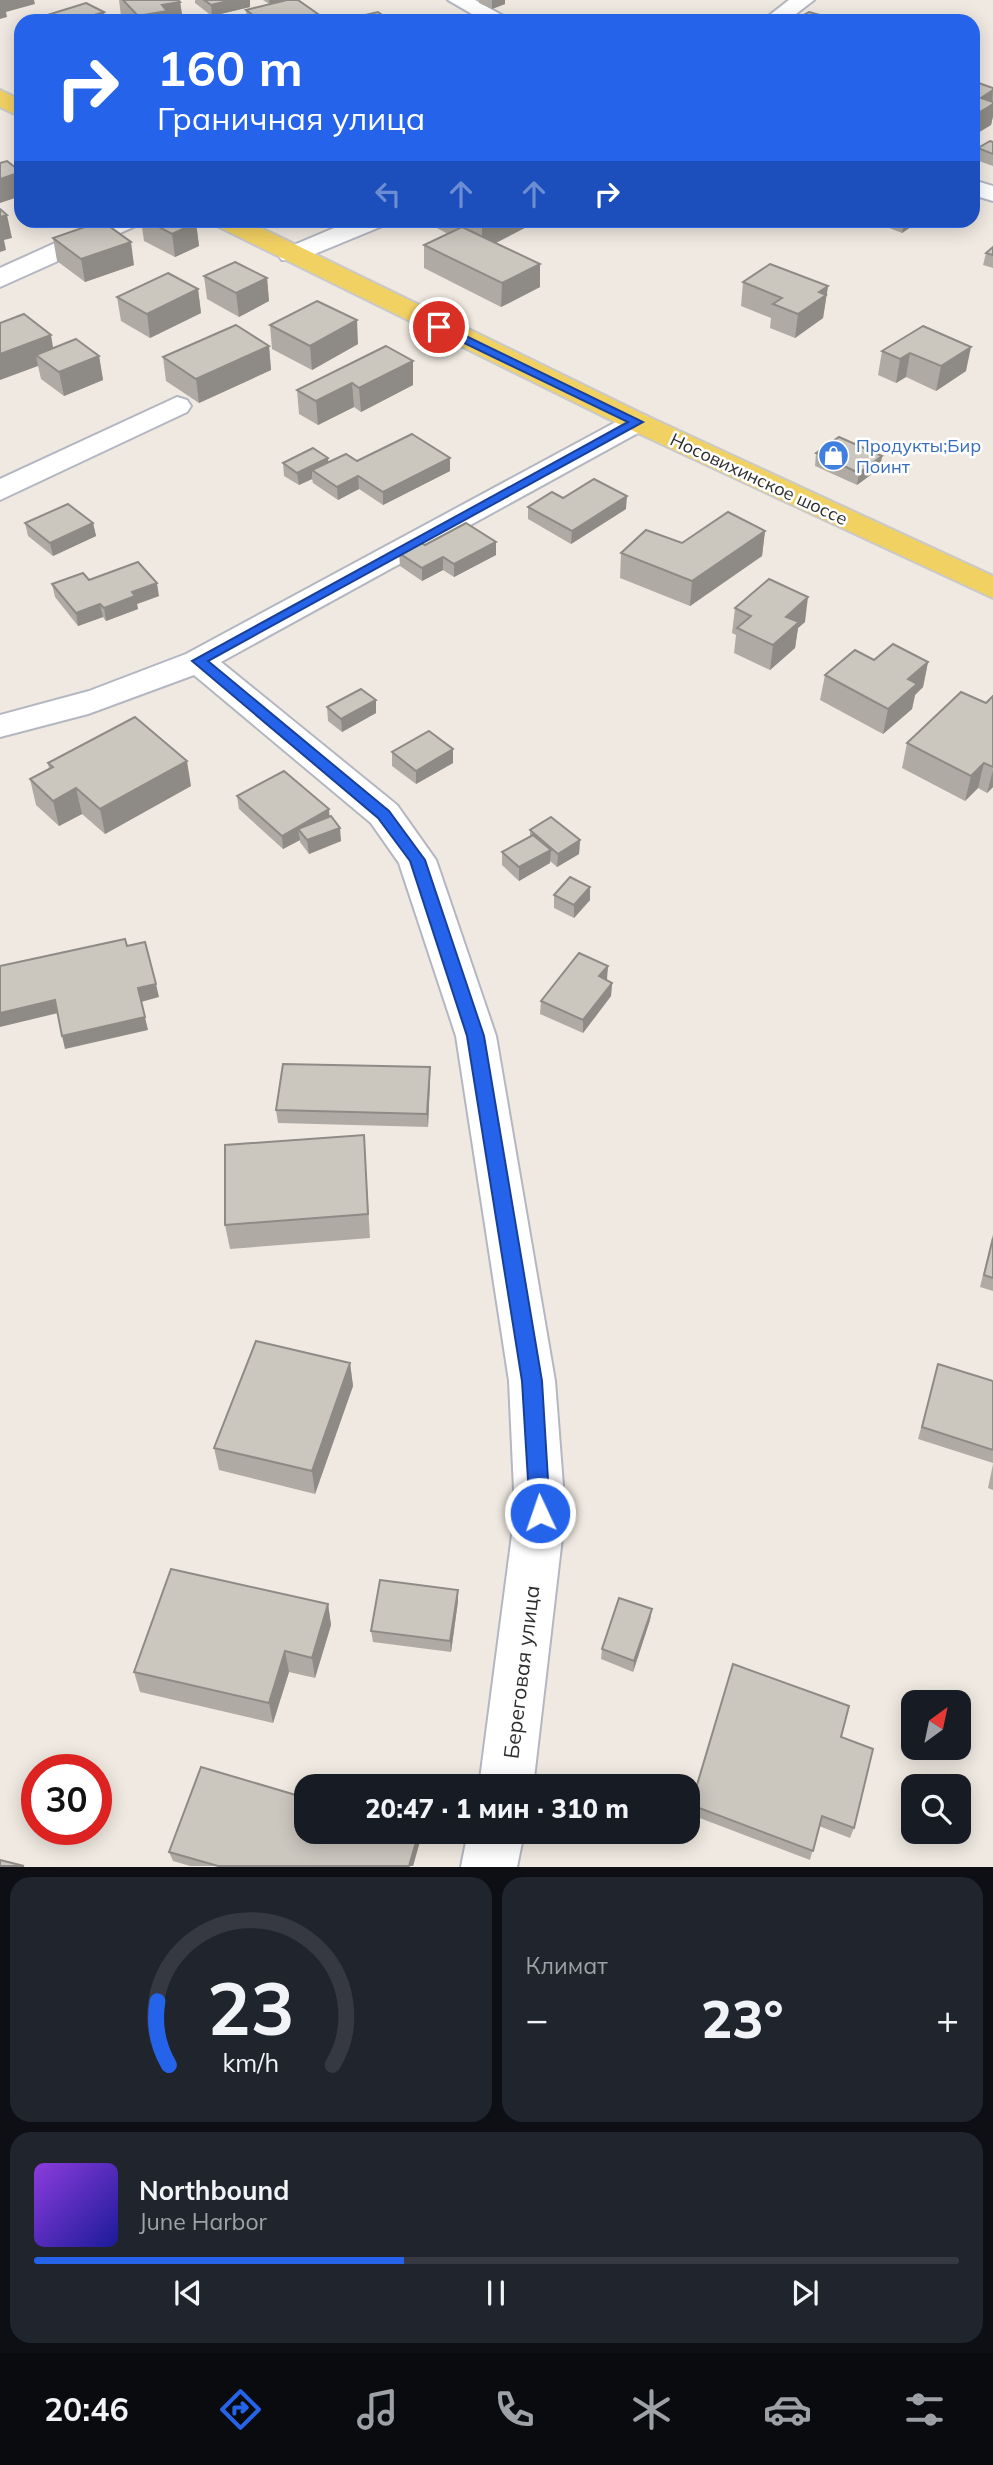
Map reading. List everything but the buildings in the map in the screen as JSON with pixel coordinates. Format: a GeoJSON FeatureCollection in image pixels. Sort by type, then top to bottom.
{"type":"FeatureCollection","features":[{"type":"Feature","properties":{"kind":"main road","name":"Носовихинское шоссе"},"geometry":{"type":"LineString","coordinates":[[239,228],[637,422],[993,588]]}},
{"type":"Feature","properties":{"kind":"street"},"geometry":{"type":"LineString","coordinates":[[459,0],[487,14]]}},
{"type":"Feature","properties":{"kind":"street"},"geometry":{"type":"LineString","coordinates":[[783,14],[803,0]]}},
{"type":"Feature","properties":{"kind":"street"},"geometry":{"type":"LineString","coordinates":[[0,279],[32,261],[110,228]]}},
{"type":"Feature","properties":{"kind":"street"},"geometry":{"type":"LineString","coordinates":[[291,255],[357,228]]}},
{"type":"Feature","properties":{"kind":"street"},"geometry":{"type":"LineString","coordinates":[[0,491],[177,407]]}},
{"type":"Feature","properties":{"kind":"street"},"geometry":{"type":"LineString","coordinates":[[0,726],[48,716],[126,691],[198,661],[637,422]]}},
{"type":"Feature","properties":{"kind":"street","name":"Береговая улица"},"geometry":{"type":"LineString","coordinates":[[198,661],[384,814],[417,860],[476,1036],[532,1381],[540,1513],[508,1774]]}},
{"type":"Feature","properties":{"kind":"street"},"geometry":{"type":"LineString","coordinates":[[488,1867],[493,1844]]}},
{"type":"Feature","properties":{"kind":"place","name":"Продукты;Бир Поинт"},"geometry":{"type":"Point","coordinates":[833,455]}},
{"type":"Feature","properties":{"kind":"route"},"geometry":{"type":"LineString","coordinates":[[439,327],[637,422],[198,661],[384,814],[417,860],[476,1036],[532,1381],[540,1513]]}}]}
